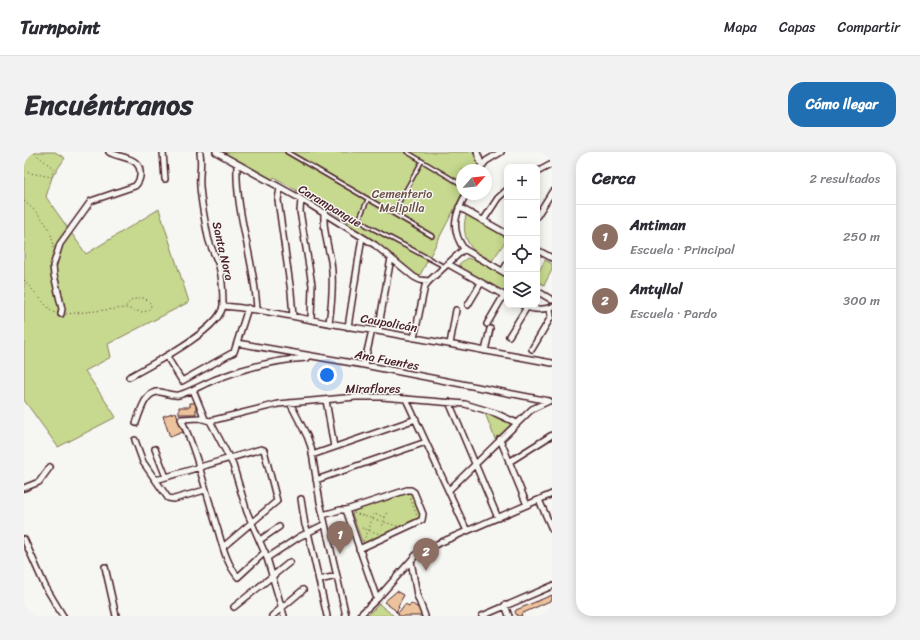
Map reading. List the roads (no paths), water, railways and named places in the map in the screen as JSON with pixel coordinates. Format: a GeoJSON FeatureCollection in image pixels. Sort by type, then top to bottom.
{"type":"FeatureCollection","features":[{"type":"Feature","properties":{"kind":"street"},"geometry":{"type":"LineString","coordinates":[[163,152],[164,179]]}},
{"type":"Feature","properties":{"kind":"street","name":"Santa Nora"},"geometry":{"type":"LineString","coordinates":[[200,152],[200,185],[208,239],[219,267],[223,306]]}},
{"type":"Feature","properties":{"kind":"street","name":"Carampangue"},"geometry":{"type":"LineString","coordinates":[[216,152],[301,200],[375,245],[414,277],[420,280],[429,281]]}},
{"type":"Feature","properties":{"kind":"street"},"geometry":{"type":"LineString","coordinates":[[477,152],[479,164]]}},
{"type":"Feature","properties":{"kind":"street"},"geometry":{"type":"LineString","coordinates":[[483,164],[501,152]]}},
{"type":"Feature","properties":{"kind":"street"},"geometry":{"type":"LineString","coordinates":[[61,314],[62,309],[53,266],[60,244],[91,201],[135,186],[140,176],[140,169],[135,162],[112,153]]}},
{"type":"Feature","properties":{"kind":"street"},"geometry":{"type":"LineString","coordinates":[[237,164],[236,176],[239,207],[254,275],[257,310]]}},
{"type":"Feature","properties":{"kind":"street"},"geometry":{"type":"LineString","coordinates":[[540,170],[552,164]]}},
{"type":"Feature","properties":{"kind":"street"},"geometry":{"type":"LineString","coordinates":[[280,188],[278,200],[292,292],[293,316]]}},
{"type":"Feature","properties":{"kind":"street"},"geometry":{"type":"LineString","coordinates":[[540,211],[552,192]]}},
{"type":"Feature","properties":{"kind":"street"},"geometry":{"type":"LineString","coordinates":[[483,221],[498,198],[504,193]]}},
{"type":"Feature","properties":{"kind":"street"},"geometry":{"type":"LineString","coordinates":[[301,200],[300,211],[312,285],[311,320]]}},
{"type":"Feature","properties":{"kind":"street"},"geometry":{"type":"LineString","coordinates":[[463,200],[456,216],[456,230],[458,239],[464,250],[504,271]]}},
{"type":"Feature","properties":{"kind":"street"},"geometry":{"type":"LineString","coordinates":[[459,207],[504,232]]}},
{"type":"Feature","properties":{"kind":"street"},"geometry":{"type":"LineString","coordinates":[[324,215],[324,228],[333,280],[329,323]]}},
{"type":"Feature","properties":{"kind":"street"},"geometry":{"type":"LineString","coordinates":[[348,327],[362,237]]}},
{"type":"Feature","properties":{"kind":"street"},"geometry":{"type":"LineString","coordinates":[[414,338],[423,292],[429,281],[464,250]]}},
{"type":"Feature","properties":{"kind":"street"},"geometry":{"type":"LineString","coordinates":[[540,252],[552,258]]}},
{"type":"Feature","properties":{"kind":"street"},"geometry":{"type":"LineString","coordinates":[[378,331],[391,258]]}},
{"type":"Feature","properties":{"kind":"street"},"geometry":{"type":"LineString","coordinates":[[446,266],[504,295]]}},
{"type":"Feature","properties":{"kind":"street"},"geometry":{"type":"LineString","coordinates":[[468,305],[482,283]]}},
{"type":"Feature","properties":{"kind":"street"},"geometry":{"type":"LineString","coordinates":[[540,293],[552,300]]}},
{"type":"Feature","properties":{"kind":"street"},"geometry":{"type":"LineString","coordinates":[[487,324],[504,298]]}},
{"type":"Feature","properties":{"kind":"street"},"geometry":{"type":"LineString","coordinates":[[129,377],[167,357],[208,328],[219,315],[223,306]]}},
{"type":"Feature","properties":{"kind":"street","name":"Caupolicán"},"geometry":{"type":"LineString","coordinates":[[223,306],[248,308],[552,364]]}},
{"type":"Feature","properties":{"kind":"street"},"geometry":{"type":"LineString","coordinates":[[532,308],[540,310],[551,307],[551,317],[532,349]]}},
{"type":"Feature","properties":{"kind":"street"},"geometry":{"type":"LineString","coordinates":[[167,357],[182,381],[234,352],[248,308]]}},
{"type":"Feature","properties":{"kind":"street"},"geometry":{"type":"LineString","coordinates":[[509,336],[523,308]]}},
{"type":"Feature","properties":{"kind":"street"},"geometry":{"type":"LineString","coordinates":[[450,344],[456,310]]}},
{"type":"Feature","properties":{"kind":"street"},"geometry":{"type":"LineString","coordinates":[[485,351],[490,329]]}},
{"type":"Feature","properties":{"kind":"street"},"geometry":{"type":"LineString","coordinates":[[364,365],[372,330]]}},
{"type":"Feature","properties":{"kind":"street","name":"Ana Fuentes"},"geometry":{"type":"LineString","coordinates":[[237,343],[550,400]]}},
{"type":"Feature","properties":{"kind":"street"},"geometry":{"type":"LineString","coordinates":[[136,423],[146,399],[152,393],[159,392],[175,396],[193,390],[219,378],[259,365],[282,360],[316,357]]}},
{"type":"Feature","properties":{"kind":"street"},"geometry":{"type":"LineString","coordinates":[[193,390],[207,420],[230,458],[246,509],[260,540],[273,575],[284,616]]}},
{"type":"Feature","properties":{"kind":"street","name":"Miraflores"},"geometry":{"type":"LineString","coordinates":[[199,467],[190,437],[181,419],[199,418],[207,420],[290,403],[369,397],[449,402],[480,408],[517,423]]}},
{"type":"Feature","properties":{"kind":"street"},"geometry":{"type":"LineString","coordinates":[[533,398],[538,405]]}},
{"type":"Feature","properties":{"kind":"street"},"geometry":{"type":"LineString","coordinates":[[406,399],[468,531]]}},
{"type":"Feature","properties":{"kind":"street"},"geometry":{"type":"LineString","coordinates":[[326,400],[334,447]]}},
{"type":"Feature","properties":{"kind":"street"},"geometry":{"type":"LineString","coordinates":[[448,490],[532,409],[550,400]]}},
{"type":"Feature","properties":{"kind":"street"},"geometry":{"type":"LineString","coordinates":[[449,402],[498,518]]}},
{"type":"Feature","properties":{"kind":"street"},"geometry":{"type":"LineString","coordinates":[[290,403],[309,441],[323,515],[346,616]]}},
{"type":"Feature","properties":{"kind":"street"},"geometry":{"type":"LineString","coordinates":[[312,455],[416,418]]}},
{"type":"Feature","properties":{"kind":"street"},"geometry":{"type":"LineString","coordinates":[[509,462],[552,435]]}},
{"type":"Feature","properties":{"kind":"street"},"geometry":{"type":"LineString","coordinates":[[135,440],[140,456],[171,500],[205,490]]}},
{"type":"Feature","properties":{"kind":"street"},"geometry":{"type":"LineString","coordinates":[[500,440],[527,506]]}},
{"type":"Feature","properties":{"kind":"street"},"geometry":{"type":"LineString","coordinates":[[316,480],[426,442]]}},
{"type":"Feature","properties":{"kind":"street"},"geometry":{"type":"LineString","coordinates":[[155,449],[166,477]]}},
{"type":"Feature","properties":{"kind":"street"},"geometry":{"type":"LineString","coordinates":[[156,480],[261,449],[264,450],[277,501],[223,547]]}},
{"type":"Feature","properties":{"kind":"street"},"geometry":{"type":"LineString","coordinates":[[24,488],[39,482],[50,467]]}},
{"type":"Feature","properties":{"kind":"street"},"geometry":{"type":"LineString","coordinates":[[199,467],[228,562],[238,577],[266,555],[325,524]]}},
{"type":"Feature","properties":{"kind":"street"},"geometry":{"type":"LineString","coordinates":[[323,515],[340,510],[346,510],[407,490],[414,492],[423,514],[419,522],[359,549]]}},
{"type":"Feature","properties":{"kind":"street"},"geometry":{"type":"LineString","coordinates":[[359,616],[377,599],[421,551],[552,494]]}},
{"type":"Feature","properties":{"kind":"street"},"geometry":{"type":"LineString","coordinates":[[301,499],[305,525],[308,532],[326,616]]}},
{"type":"Feature","properties":{"kind":"street"},"geometry":{"type":"LineString","coordinates":[[539,500],[552,530]]}},
{"type":"Feature","properties":{"kind":"street"},"geometry":{"type":"LineString","coordinates":[[346,510],[377,599]]}},
{"type":"Feature","properties":{"kind":"street"},"geometry":{"type":"LineString","coordinates":[[260,540],[279,527]]}},
{"type":"Feature","properties":{"kind":"street"},"geometry":{"type":"LineString","coordinates":[[24,539],[43,583],[63,616]]}},
{"type":"Feature","properties":{"kind":"street"},"geometry":{"type":"LineString","coordinates":[[411,561],[417,595],[425,616]]}},
{"type":"Feature","properties":{"kind":"street"},"geometry":{"type":"LineString","coordinates":[[234,606],[290,562]]}},
{"type":"Feature","properties":{"kind":"street"},"geometry":{"type":"LineString","coordinates":[[104,567],[116,616]]}},
{"type":"Feature","properties":{"kind":"street"},"geometry":{"type":"LineString","coordinates":[[319,580],[336,576]]}},
{"type":"Feature","properties":{"kind":"street"},"geometry":{"type":"LineString","coordinates":[[482,616],[552,586]]}},
{"type":"Feature","properties":{"kind":"street"},"geometry":{"type":"LineString","coordinates":[[272,616],[303,590]]}},
{"type":"Feature","properties":{"kind":"street"},"geometry":{"type":"LineString","coordinates":[[504,606],[509,616]]}},
{"type":"Feature","properties":{"kind":"lane"},"geometry":{"type":"LineString","coordinates":[[287,152],[432,236]]}},
{"type":"Feature","properties":{"kind":"lane"},"geometry":{"type":"LineString","coordinates":[[407,152],[456,181]]}},
{"type":"Feature","properties":{"kind":"lane"},"geometry":{"type":"LineString","coordinates":[[393,213],[422,161]]}},
{"type":"Feature","properties":{"kind":"lane"},"geometry":{"type":"LineString","coordinates":[[368,199],[360,217],[366,225],[446,266]]}},
{"type":"Feature","properties":{"kind":"place","name":"Antiman"},"geometry":{"type":"Point","coordinates":[340,554]}},
{"type":"Feature","properties":{"kind":"place","name":"Antyllal"},"geometry":{"type":"Point","coordinates":[426,571]}},
{"type":"Feature","properties":{"kind":"park label","name":"Cementerio Melipilla"},"geometry":{"type":"Point","coordinates":[402,201]}}]}
